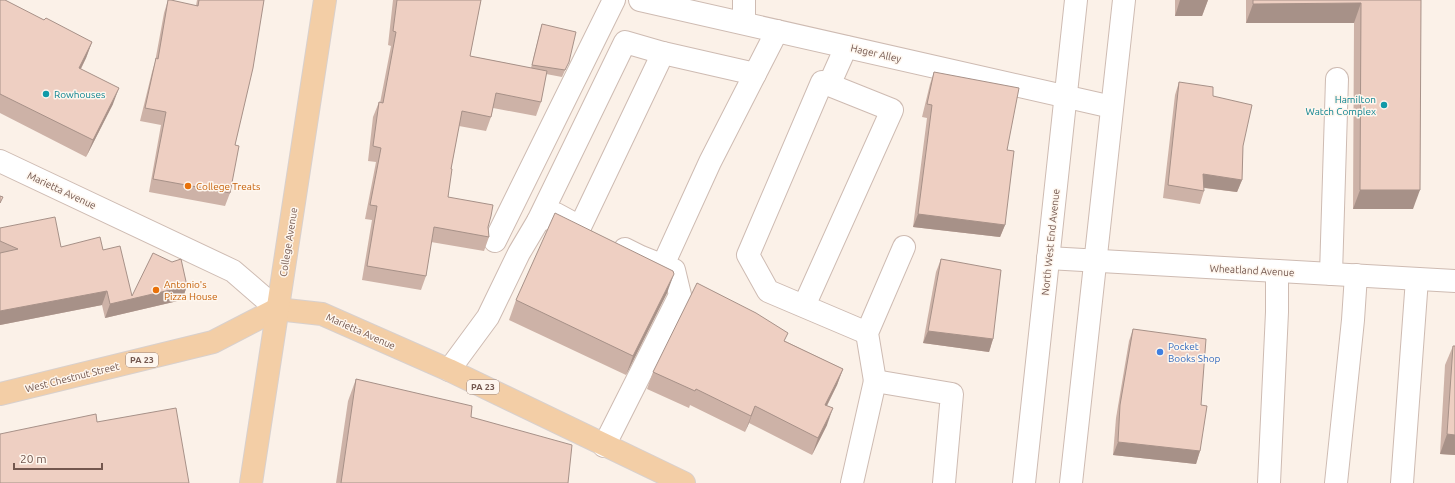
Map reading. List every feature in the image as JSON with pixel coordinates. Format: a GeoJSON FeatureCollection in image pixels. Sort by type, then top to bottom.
{"type":"FeatureCollection","features":[{"type":"Feature","properties":{"kind":"main road","name":"College Avenue"},"geometry":{"type":"LineString","coordinates":[[251,483],[325,0]]}},
{"type":"Feature","properties":{"kind":"main road","name":"Marietta Avenue"},"geometry":{"type":"LineString","coordinates":[[278,309],[322,314],[449,370],[604,446],[684,483]]}},
{"type":"Feature","properties":{"kind":"main road","name":"West Chestnut Street"},"geometry":{"type":"LineString","coordinates":[[0,394],[213,342],[278,309]]}},
{"type":"Feature","properties":{"kind":"street"},"geometry":{"type":"LineString","coordinates":[[496,241],[614,0]]}},
{"type":"Feature","properties":{"kind":"street","name":"Hager Alley"},"geometry":{"type":"LineString","coordinates":[[640,0],[1112,107]]}},
{"type":"Feature","properties":{"kind":"street"},"geometry":{"type":"LineString","coordinates":[[744,0],[744,23]]}},
{"type":"Feature","properties":{"kind":"street","name":"North West End Avenue"},"geometry":{"type":"LineString","coordinates":[[1024,483],[1076,0]]}},
{"type":"Feature","properties":{"kind":"street"},"geometry":{"type":"LineString","coordinates":[[1071,483],[1124,0]]}},
{"type":"Feature","properties":{"kind":"street"},"geometry":{"type":"LineString","coordinates":[[663,265],[710,162],[777,31]]}},
{"type":"Feature","properties":{"kind":"street"},"geometry":{"type":"LineString","coordinates":[[449,370],[488,317],[519,253],[538,221],[625,42],[663,53],[755,74]]}},
{"type":"Feature","properties":{"kind":"street"},"geometry":{"type":"LineString","coordinates":[[830,85],[846,47]]}},
{"type":"Feature","properties":{"kind":"street"},"geometry":{"type":"LineString","coordinates":[[596,234],[663,53]]}},
{"type":"Feature","properties":{"kind":"street"},"geometry":{"type":"LineString","coordinates":[[1331,274],[1337,80]]}},
{"type":"Feature","properties":{"kind":"street"},"geometry":{"type":"LineString","coordinates":[[804,306],[892,110],[822,82],[748,254],[768,291],[867,333]]}},
{"type":"Feature","properties":{"kind":"street","name":"Marietta Avenue"},"geometry":{"type":"LineString","coordinates":[[0,160],[233,271],[278,309]]}},
{"type":"Feature","properties":{"kind":"street"},"geometry":{"type":"LineString","coordinates":[[538,221],[556,214],[641,257],[674,270],[680,295],[604,446]]}},
{"type":"Feature","properties":{"kind":"street"},"geometry":{"type":"LineString","coordinates":[[852,483],[875,381],[867,333],[904,246]]}},
{"type":"Feature","properties":{"kind":"street","name":"Wheatland Avenue"},"geometry":{"type":"LineString","coordinates":[[1048,258],[1455,281]]}},
{"type":"Feature","properties":{"kind":"street"},"geometry":{"type":"LineString","coordinates":[[1269,483],[1277,312],[1276,271]]}},
{"type":"Feature","properties":{"kind":"street"},"geometry":{"type":"LineString","coordinates":[[1336,483],[1353,320],[1356,275]]}},
{"type":"Feature","properties":{"kind":"street"},"geometry":{"type":"LineString","coordinates":[[1402,483],[1417,279]]}},
{"type":"Feature","properties":{"kind":"street"},"geometry":{"type":"LineString","coordinates":[[875,381],[952,394],[944,483]]}},
{"type":"Feature","properties":{"kind":"building","name":"Rowhouses"},"geometry":{"type":"Polygon","coordinates":[[[0,0],[5,0],[44,20],[46,18],[92,42],[79,68],[119,88],[93,140],[0,94],[0,0]]]}},
{"type":"Feature","properties":{"kind":"building"},"geometry":{"type":"Polygon","coordinates":[[[168,0],[198,6],[199,0],[264,0],[253,68],[235,145],[239,146],[230,193],[153,179],[166,112],[145,108],[156,58],[158,59],[168,0]]]}},
{"type":"Feature","properties":{"kind":"building"},"geometry":{"type":"Polygon","coordinates":[[[397,0],[481,0],[470,56],[547,71],[541,102],[496,93],[491,117],[462,111],[451,169],[448,197],[493,205],[488,227],[489,237],[434,227],[426,276],[367,266],[377,206],[370,205],[381,148],[373,146],[379,102],[383,103],[396,32],[393,31],[397,0]]]}},
{"type":"Feature","properties":{"kind":"building","name":"Hamilton Watch Complex"},"geometry":{"type":"Polygon","coordinates":[[[1253,0],[1421,0],[1420,190],[1360,190],[1361,3],[1253,4],[1253,0]]]}},
{"type":"Feature","properties":{"kind":"building"},"geometry":{"type":"Polygon","coordinates":[[[542,24],[576,32],[569,62],[565,70],[532,65],[542,24]]]}},
{"type":"Feature","properties":{"kind":"building"},"geometry":{"type":"Polygon","coordinates":[[[934,72],[1019,88],[1007,150],[1014,151],[1005,225],[918,214],[932,105],[927,104],[934,72]]]}},
{"type":"Feature","properties":{"kind":"building"},"geometry":{"type":"Polygon","coordinates":[[[1179,82],[1213,87],[1213,96],[1252,105],[1243,146],[1242,180],[1203,174],[1204,191],[1168,185],[1179,82]]]}},
{"type":"Feature","properties":{"kind":"building"},"geometry":{"type":"Polygon","coordinates":[[[0,196],[3,197],[0,203],[0,196]]]}},
{"type":"Feature","properties":{"kind":"building"},"geometry":{"type":"Polygon","coordinates":[[[555,213],[673,271],[674,274],[633,356],[516,300],[555,213]]]}},
{"type":"Feature","properties":{"kind":"building"},"geometry":{"type":"Polygon","coordinates":[[[55,217],[61,247],[100,237],[103,250],[120,246],[132,296],[153,253],[172,262],[181,259],[187,286],[110,304],[107,291],[0,311],[0,253],[18,249],[0,241],[0,228],[55,217]]]}},
{"type":"Feature","properties":{"kind":"building"},"geometry":{"type":"Polygon","coordinates":[[[941,259],[1001,270],[993,339],[928,331],[941,259]]]}},
{"type":"Feature","properties":{"kind":"building"},"geometry":{"type":"Polygon","coordinates":[[[697,283],[756,313],[788,333],[784,341],[843,369],[825,405],[833,408],[818,438],[755,406],[751,416],[696,389],[695,391],[653,372],[697,283]]]}},
{"type":"Feature","properties":{"kind":"building"},"geometry":{"type":"Polygon","coordinates":[[[1133,329],[1206,339],[1201,405],[1207,406],[1200,451],[1118,442],[1120,405],[1133,329]]]}},
{"type":"Feature","properties":{"kind":"building"},"geometry":{"type":"Polygon","coordinates":[[[1453,346],[1455,346],[1455,435],[1447,434],[1453,346]]]}},
{"type":"Feature","properties":{"kind":"building"},"geometry":{"type":"Polygon","coordinates":[[[356,379],[472,406],[471,417],[572,445],[568,483],[341,483],[356,379]]]}},
{"type":"Feature","properties":{"kind":"building"},"geometry":{"type":"Polygon","coordinates":[[[176,408],[189,483],[0,483],[0,434],[96,414],[97,422],[176,408]]]}},
{"type":"Feature","properties":{"kind":"place","name":"Rowhouses"},"geometry":{"type":"Point","coordinates":[46,94]}},
{"type":"Feature","properties":{"kind":"place","name":"Hamilton Watch Complex"},"geometry":{"type":"Point","coordinates":[1384,105]}},
{"type":"Feature","properties":{"kind":"place","name":"College Treats"},"geometry":{"type":"Point","coordinates":[188,186]}},
{"type":"Feature","properties":{"kind":"place","name":"Antonio's Pizza House"},"geometry":{"type":"Point","coordinates":[156,290]}},
{"type":"Feature","properties":{"kind":"place","name":"Pocket Books Shop"},"geometry":{"type":"Point","coordinates":[1160,352]}}]}
